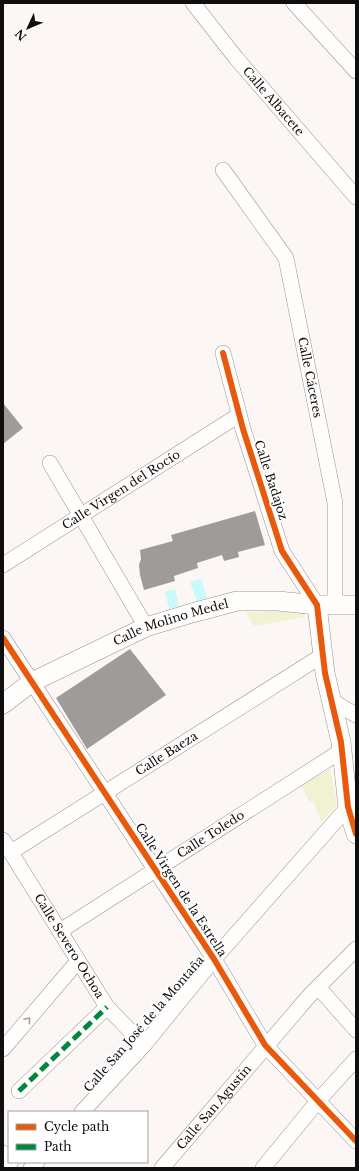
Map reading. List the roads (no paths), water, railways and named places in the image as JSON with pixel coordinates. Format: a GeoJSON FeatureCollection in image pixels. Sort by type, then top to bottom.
{"type":"FeatureCollection","features":[{"type":"Feature","properties":{"kind":"street","name":"Calle Albacete"},"geometry":{"type":"LineString","coordinates":[[193,3],[236,58],[356,197]]}},
{"type":"Feature","properties":{"kind":"street"},"geometry":{"type":"LineString","coordinates":[[294,3],[356,71]]}},
{"type":"Feature","properties":{"kind":"street","name":"Calle Cáceres"},"geometry":{"type":"LineString","coordinates":[[223,170],[286,258],[334,503],[343,606]]}},
{"type":"Feature","properties":{"kind":"street","name":"Calle Badajoz"},"geometry":{"type":"LineString","coordinates":[[223,353],[239,415],[282,551],[343,606]]}},
{"type":"Feature","properties":{"kind":"street","name":"Calle Virgen del Rocío"},"geometry":{"type":"LineString","coordinates":[[3,564],[239,415]]}},
{"type":"Feature","properties":{"kind":"street"},"geometry":{"type":"LineString","coordinates":[[50,463],[146,627]]}},
{"type":"Feature","properties":{"kind":"street","name":"Calle Molino Medel"},"geometry":{"type":"LineString","coordinates":[[3,704],[32,682],[146,627],[237,601],[278,601],[343,606]]}},
{"type":"Feature","properties":{"kind":"street"},"geometry":{"type":"LineString","coordinates":[[343,606],[323,655],[341,742],[340,751],[356,834]]}},
{"type":"Feature","properties":{"kind":"street","name":"Calle Virgen de la Estrella"},"geometry":{"type":"LineString","coordinates":[[3,638],[214,959],[265,1045],[356,1141]]}},
{"type":"Feature","properties":{"kind":"street","name":"Calle Baeza"},"geometry":{"type":"LineString","coordinates":[[7,846],[104,793],[323,655]]}},
{"type":"Feature","properties":{"kind":"street"},"geometry":{"type":"LineString","coordinates":[[332,701],[356,715]]}},
{"type":"Feature","properties":{"kind":"street","name":"Calle Toledo"},"geometry":{"type":"LineString","coordinates":[[60,931],[155,868],[340,751]]}},
{"type":"Feature","properties":{"kind":"street","name":"Calle San José de la Montaña"},"geometry":{"type":"LineString","coordinates":[[83,1111],[144,1045],[214,959],[352,809]]}},
{"type":"Feature","properties":{"kind":"street","name":"Calle Severo Ochoa"},"geometry":{"type":"LineString","coordinates":[[7,846],[107,1007],[144,1045]]}},
{"type":"Feature","properties":{"kind":"street","name":"Calle San Agustín"},"geometry":{"type":"LineString","coordinates":[[162,1168],[265,1045],[318,987],[356,949]]}},
{"type":"Feature","properties":{"kind":"street"},"geometry":{"type":"LineString","coordinates":[[3,1049],[78,961]]}},
{"type":"Feature","properties":{"kind":"street"},"geometry":{"type":"LineString","coordinates":[[318,987],[356,1030]]}},
{"type":"Feature","properties":{"kind":"street"},"geometry":{"type":"LineString","coordinates":[[19,1091],[107,1007]]}},
{"type":"Feature","properties":{"kind":"street"},"geometry":{"type":"LineString","coordinates":[[264,1168],[318,1101],[356,1059]]}},
{"type":"Feature","properties":{"kind":"water"},"geometry":{"type":"Polygon","coordinates":[[[201,579],[207,598],[197,601],[190,582],[201,579]]]}},
{"type":"Feature","properties":{"kind":"water"},"geometry":{"type":"Polygon","coordinates":[[[175,589],[179,606],[169,609],[165,592],[175,589]]]}}]}
